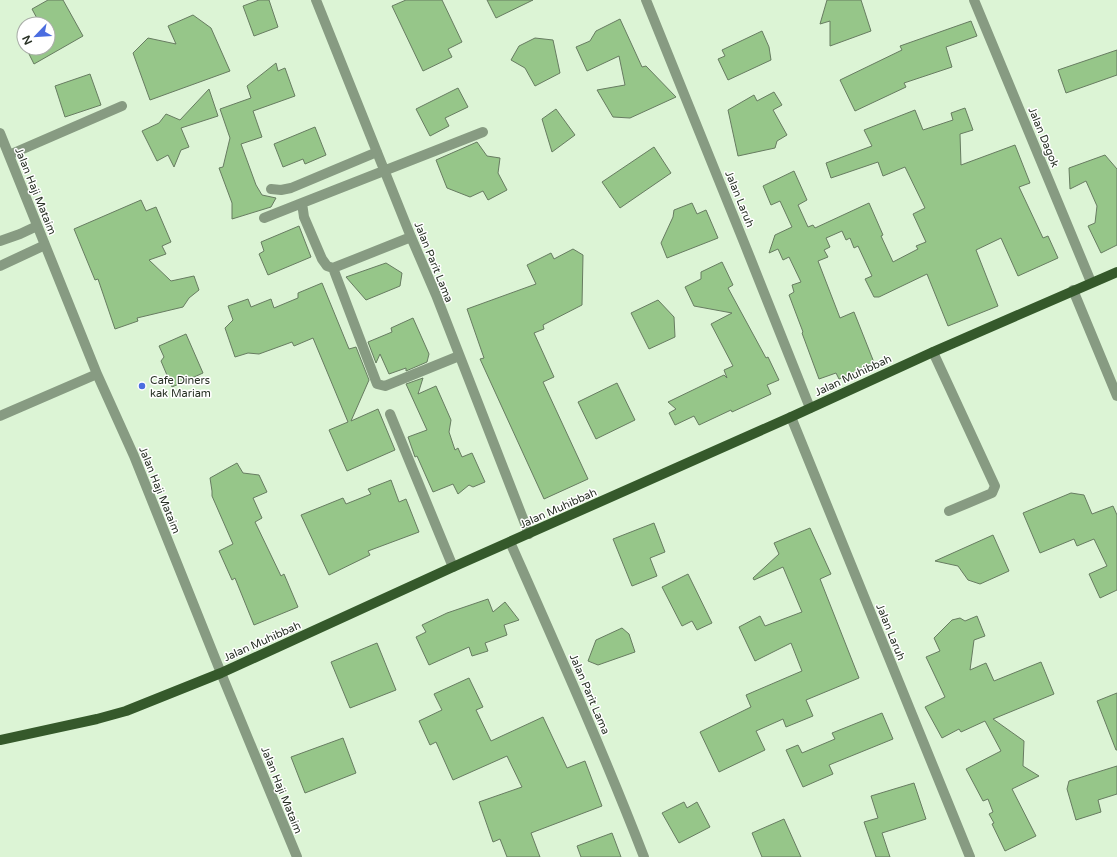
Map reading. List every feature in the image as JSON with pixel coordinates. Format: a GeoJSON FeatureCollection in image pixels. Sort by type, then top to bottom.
{"type":"FeatureCollection","features":[{"type":"Feature","properties":{"kind":"main road","name":"Jalan Muhibbah"},"geometry":{"type":"LineString","coordinates":[[0,740],[97,719],[126,711],[221,673],[452,567],[530,534],[933,352],[1117,272]]}},
{"type":"Feature","properties":{"kind":"street","name":"Jalan Parit Lama"},"geometry":{"type":"LineString","coordinates":[[316,0],[436,296],[530,534]]}},
{"type":"Feature","properties":{"kind":"street","name":"Jalan Laruh"},"geometry":{"type":"LineString","coordinates":[[646,0],[743,238],[810,408]]}},
{"type":"Feature","properties":{"kind":"street","name":"Jalan Dagok"},"geometry":{"type":"LineString","coordinates":[[974,0],[1091,282]]}},
{"type":"Feature","properties":{"kind":"street"},"geometry":{"type":"LineString","coordinates":[[9,155],[122,106]]}},
{"type":"Feature","properties":{"kind":"street"},"geometry":{"type":"LineString","coordinates":[[264,218],[483,132]]}},
{"type":"Feature","properties":{"kind":"street","name":"Jalan Haji Mataim"},"geometry":{"type":"LineString","coordinates":[[0,133],[98,374],[134,456],[297,857]]}},
{"type":"Feature","properties":{"kind":"street"},"geometry":{"type":"LineString","coordinates":[[271,189],[281,190],[291,188],[377,152]]}},
{"type":"Feature","properties":{"kind":"street"},"geometry":{"type":"LineString","coordinates":[[302,203],[304,217],[322,260],[327,266],[333,268],[411,237]]}},
{"type":"Feature","properties":{"kind":"street"},"geometry":{"type":"LineString","coordinates":[[0,242],[37,226]]}},
{"type":"Feature","properties":{"kind":"street"},"geometry":{"type":"LineString","coordinates":[[0,266],[45,245]]}},
{"type":"Feature","properties":{"kind":"street"},"geometry":{"type":"LineString","coordinates":[[333,268],[377,384],[385,386],[459,356]]}},
{"type":"Feature","properties":{"kind":"street"},"geometry":{"type":"LineString","coordinates":[[1073,290],[1117,396]]}},
{"type":"Feature","properties":{"kind":"street"},"geometry":{"type":"LineString","coordinates":[[933,352],[995,486],[992,493],[949,511]]}},
{"type":"Feature","properties":{"kind":"street"},"geometry":{"type":"LineString","coordinates":[[0,416],[98,374]]}},
{"type":"Feature","properties":{"kind":"street"},"geometry":{"type":"LineString","coordinates":[[390,414],[452,567]]}},
{"type":"Feature","properties":{"kind":"street","name":"Jalan Laruh"},"geometry":{"type":"LineString","coordinates":[[791,417],[970,857]]}},
{"type":"Feature","properties":{"kind":"street","name":"Jalan Parit Lama"},"geometry":{"type":"LineString","coordinates":[[510,542],[624,804],[644,857]]}},
{"type":"Feature","properties":{"kind":"building"},"geometry":{"type":"Polygon","coordinates":[[[48,0],[63,0],[83,36],[56,51],[56,16],[36,16],[32,9],[48,0]]]}},
{"type":"Feature","properties":{"kind":"building"},"geometry":{"type":"Polygon","coordinates":[[[259,0],[269,0],[278,27],[254,36],[243,6],[259,0]]]}},
{"type":"Feature","properties":{"kind":"building"},"geometry":{"type":"Polygon","coordinates":[[[406,0],[442,0],[462,42],[448,49],[452,57],[423,71],[392,6],[406,0]]]}},
{"type":"Feature","properties":{"kind":"building"},"geometry":{"type":"Polygon","coordinates":[[[487,0],[533,0],[496,18],[487,0]]]}},
{"type":"Feature","properties":{"kind":"building"},"geometry":{"type":"Polygon","coordinates":[[[827,0],[861,0],[871,31],[830,46],[830,21],[820,24],[827,0]]]}},
{"type":"Feature","properties":{"kind":"building"},"geometry":{"type":"Polygon","coordinates":[[[193,15],[211,28],[230,71],[150,100],[133,53],[148,38],[176,44],[168,26],[193,15]]]}},
{"type":"Feature","properties":{"kind":"building"},"geometry":{"type":"Polygon","coordinates":[[[620,19],[642,67],[646,66],[676,97],[630,118],[613,117],[597,90],[625,85],[619,56],[587,71],[576,47],[590,41],[596,31],[620,19]]]}},
{"type":"Feature","properties":{"kind":"building"},"geometry":{"type":"Polygon","coordinates":[[[971,21],[977,36],[946,47],[952,67],[904,83],[906,87],[855,111],[840,80],[902,50],[900,46],[971,21]]]}},
{"type":"Feature","properties":{"kind":"building"},"geometry":{"type":"Polygon","coordinates":[[[762,31],[769,47],[771,60],[728,80],[718,59],[725,56],[722,50],[762,31]]]}},
{"type":"Feature","properties":{"kind":"building"},"geometry":{"type":"Polygon","coordinates":[[[535,38],[553,40],[560,73],[535,86],[525,68],[511,60],[519,46],[535,38]]]}},
{"type":"Feature","properties":{"kind":"building"},"geometry":{"type":"Polygon","coordinates":[[[1117,50],[1117,75],[1066,93],[1058,70],[1117,50]]]}},
{"type":"Feature","properties":{"kind":"building"},"geometry":{"type":"Polygon","coordinates":[[[30,56],[48,56],[34,64],[30,56]]]}},
{"type":"Feature","properties":{"kind":"building"},"geometry":{"type":"Polygon","coordinates":[[[276,63],[278,71],[285,68],[295,96],[253,111],[262,137],[241,144],[256,185],[262,195],[276,198],[271,207],[232,219],[232,203],[219,168],[223,167],[230,138],[220,109],[251,98],[247,86],[276,63]]]}},
{"type":"Feature","properties":{"kind":"building"},"geometry":{"type":"Polygon","coordinates":[[[90,74],[101,105],[65,117],[55,86],[90,74]]]}},
{"type":"Feature","properties":{"kind":"building"},"geometry":{"type":"Polygon","coordinates":[[[458,88],[468,107],[445,118],[449,126],[430,136],[416,109],[458,88]]]}},
{"type":"Feature","properties":{"kind":"building"},"geometry":{"type":"Polygon","coordinates":[[[209,89],[218,116],[181,128],[189,147],[181,150],[174,167],[168,155],[157,161],[142,131],[159,123],[166,114],[180,120],[209,89]]]}},
{"type":"Feature","properties":{"kind":"building"},"geometry":{"type":"Polygon","coordinates":[[[774,92],[782,105],[773,110],[787,135],[777,141],[775,148],[738,156],[728,110],[754,95],[757,101],[774,92]]]}},
{"type":"Feature","properties":{"kind":"building"},"geometry":{"type":"Polygon","coordinates":[[[965,108],[973,130],[960,134],[961,165],[1015,145],[1030,183],[1019,187],[1043,238],[1048,236],[1058,258],[1018,276],[1001,238],[976,250],[998,306],[948,326],[927,274],[879,297],[874,297],[865,279],[872,276],[858,246],[854,248],[850,238],[846,240],[842,231],[826,238],[830,247],[824,250],[828,257],[818,261],[840,318],[854,312],[875,365],[839,379],[836,373],[819,379],[789,295],[794,292],[792,285],[801,282],[789,257],[783,260],[778,249],[769,253],[775,235],[792,227],[780,201],[771,205],[763,186],[794,171],[807,200],[798,205],[808,227],[813,225],[815,228],[869,203],[883,235],[881,236],[893,262],[918,249],[916,246],[926,242],[913,214],[925,208],[905,167],[883,176],[878,162],[831,178],[826,163],[872,146],[864,130],[915,110],[923,130],[953,120],[951,113],[965,108]]]}},
{"type":"Feature","properties":{"kind":"building"},"geometry":{"type":"Polygon","coordinates":[[[556,109],[575,135],[552,152],[542,119],[556,109]]]}},
{"type":"Feature","properties":{"kind":"building"},"geometry":{"type":"Polygon","coordinates":[[[315,127],[326,155],[305,164],[303,159],[283,167],[274,144],[315,127]]]}},
{"type":"Feature","properties":{"kind":"building"},"geometry":{"type":"Polygon","coordinates":[[[477,142],[487,156],[500,158],[498,173],[507,190],[488,200],[483,191],[470,197],[447,188],[436,160],[477,142]]]}},
{"type":"Feature","properties":{"kind":"building"},"geometry":{"type":"Polygon","coordinates":[[[654,147],[671,173],[620,208],[602,182],[654,147]]]}},
{"type":"Feature","properties":{"kind":"building"},"geometry":{"type":"Polygon","coordinates":[[[1105,155],[1117,169],[1117,245],[1101,253],[1088,226],[1095,223],[1097,206],[1086,181],[1070,189],[1069,168],[1105,155]]]}},
{"type":"Feature","properties":{"kind":"building"},"geometry":{"type":"Polygon","coordinates":[[[141,200],[146,211],[156,207],[171,242],[162,246],[166,254],[149,260],[171,281],[194,276],[199,290],[189,298],[183,307],[137,318],[138,321],[115,329],[98,279],[95,280],[74,229],[141,200]]]}},
{"type":"Feature","properties":{"kind":"building"},"geometry":{"type":"Polygon","coordinates":[[[692,203],[697,214],[706,210],[718,238],[667,258],[661,243],[673,217],[674,210],[692,203]]]}},
{"type":"Feature","properties":{"kind":"building"},"geometry":{"type":"Polygon","coordinates":[[[299,226],[311,257],[268,275],[259,254],[264,251],[261,242],[299,226]]]}},
{"type":"Feature","properties":{"kind":"building"},"geometry":{"type":"Polygon","coordinates":[[[573,249],[583,255],[582,305],[543,325],[544,329],[534,333],[554,377],[543,382],[588,479],[544,499],[480,359],[484,358],[467,309],[536,284],[527,265],[551,253],[554,259],[573,249]]]}},
{"type":"Feature","properties":{"kind":"building"},"geometry":{"type":"Polygon","coordinates":[[[722,262],[733,285],[728,288],[766,358],[768,357],[779,380],[767,385],[771,394],[732,412],[731,410],[699,425],[694,416],[675,425],[669,413],[676,409],[668,402],[724,375],[727,378],[724,370],[733,366],[711,324],[732,313],[694,306],[685,287],[701,279],[701,272],[722,262]]]}},
{"type":"Feature","properties":{"kind":"building"},"geometry":{"type":"Polygon","coordinates":[[[386,263],[402,273],[400,286],[366,300],[346,277],[386,263]]]}},
{"type":"Feature","properties":{"kind":"building"},"geometry":{"type":"Polygon","coordinates":[[[322,283],[349,349],[356,347],[369,380],[351,421],[378,409],[395,450],[347,471],[329,430],[348,422],[313,338],[294,346],[292,342],[259,354],[248,353],[235,357],[225,328],[233,320],[228,306],[248,299],[251,307],[271,299],[274,308],[298,298],[298,293],[322,283]]]}},
{"type":"Feature","properties":{"kind":"building"},"geometry":{"type":"Polygon","coordinates":[[[658,300],[674,317],[675,337],[649,349],[631,313],[658,300]]]}},
{"type":"Feature","properties":{"kind":"building"},"geometry":{"type":"Polygon","coordinates":[[[413,318],[429,354],[427,362],[406,371],[406,368],[389,374],[380,354],[376,363],[368,342],[392,332],[391,328],[413,318]]]}},
{"type":"Feature","properties":{"kind":"building"},"geometry":{"type":"Polygon","coordinates":[[[186,334],[203,373],[172,387],[161,361],[164,357],[159,346],[186,334]]]}},
{"type":"Feature","properties":{"kind":"building"},"geometry":{"type":"Polygon","coordinates":[[[423,378],[418,394],[436,386],[451,420],[449,432],[455,450],[458,448],[462,457],[472,453],[485,482],[473,487],[469,485],[458,494],[453,484],[433,492],[417,456],[415,457],[408,437],[427,430],[406,384],[423,378]]]}},
{"type":"Feature","properties":{"kind":"building"},"geometry":{"type":"Polygon","coordinates":[[[617,383],[635,420],[596,439],[578,402],[617,383]]]}},
{"type":"Feature","properties":{"kind":"building"},"geometry":{"type":"Polygon","coordinates":[[[237,463],[243,473],[259,475],[267,492],[253,498],[262,518],[255,522],[281,576],[284,574],[298,607],[254,625],[235,578],[232,580],[219,551],[233,544],[212,496],[210,478],[237,463]]]}},
{"type":"Feature","properties":{"kind":"building"},"geometry":{"type":"Polygon","coordinates":[[[391,480],[399,502],[406,499],[419,532],[368,551],[370,555],[329,575],[301,515],[343,498],[346,504],[371,494],[368,489],[391,480]]]}},
{"type":"Feature","properties":{"kind":"building"},"geometry":{"type":"Polygon","coordinates":[[[1071,493],[1084,495],[1092,514],[1113,506],[1117,515],[1117,590],[1100,598],[1089,574],[1107,566],[1094,539],[1077,546],[1074,539],[1040,553],[1023,513],[1071,493]]]}},
{"type":"Feature","properties":{"kind":"building"},"geometry":{"type":"Polygon","coordinates":[[[654,523],[665,552],[650,558],[657,576],[632,586],[613,539],[654,523]]]}},
{"type":"Feature","properties":{"kind":"building"},"geometry":{"type":"Polygon","coordinates":[[[810,528],[831,574],[820,579],[859,678],[806,700],[813,716],[786,727],[783,719],[756,731],[765,750],[719,772],[700,732],[751,707],[746,695],[802,671],[791,643],[755,661],[739,627],[760,616],[765,626],[802,612],[783,567],[754,580],[753,578],[779,554],[774,543],[810,528]]]}},
{"type":"Feature","properties":{"kind":"building"},"geometry":{"type":"Polygon","coordinates":[[[993,535],[1009,571],[980,584],[968,580],[958,566],[935,561],[993,535]]]}},
{"type":"Feature","properties":{"kind":"building"},"geometry":{"type":"Polygon","coordinates":[[[688,574],[712,623],[697,630],[692,621],[682,626],[662,587],[688,574]]]}},
{"type":"Feature","properties":{"kind":"building"},"geometry":{"type":"Polygon","coordinates":[[[488,599],[493,612],[505,602],[519,620],[504,625],[507,635],[485,643],[488,651],[472,656],[469,647],[429,665],[416,637],[426,632],[422,625],[447,613],[488,599]]]}},
{"type":"Feature","properties":{"kind":"building"},"geometry":{"type":"Polygon","coordinates":[[[977,616],[985,636],[974,640],[970,670],[986,663],[994,681],[1041,662],[1054,694],[993,719],[1024,741],[1023,766],[1039,776],[1012,789],[1036,836],[1005,851],[992,824],[994,823],[989,814],[993,812],[988,799],[983,801],[966,769],[1001,751],[985,721],[961,732],[959,729],[942,738],[925,707],[945,697],[926,657],[940,651],[934,638],[952,620],[960,618],[965,621],[977,616]]]}},
{"type":"Feature","properties":{"kind":"building"},"geometry":{"type":"Polygon","coordinates":[[[622,628],[629,634],[635,652],[598,665],[588,661],[596,640],[622,628]]]}},
{"type":"Feature","properties":{"kind":"building"},"geometry":{"type":"Polygon","coordinates":[[[377,643],[396,690],[350,708],[331,662],[377,643]]]}},
{"type":"Feature","properties":{"kind":"building"},"geometry":{"type":"Polygon","coordinates":[[[469,678],[483,707],[476,710],[491,741],[543,717],[567,768],[585,761],[602,806],[531,833],[540,857],[507,857],[500,839],[493,842],[479,802],[522,787],[507,756],[453,780],[436,742],[430,745],[419,721],[442,710],[434,694],[469,678]]]}},
{"type":"Feature","properties":{"kind":"building"},"geometry":{"type":"Polygon","coordinates":[[[1117,693],[1117,750],[1116,750],[1097,701],[1117,693]]]}},
{"type":"Feature","properties":{"kind":"building"},"geometry":{"type":"Polygon","coordinates":[[[882,713],[893,739],[829,765],[833,774],[803,787],[786,750],[798,745],[802,753],[835,739],[832,733],[882,713]]]}},
{"type":"Feature","properties":{"kind":"building"},"geometry":{"type":"Polygon","coordinates":[[[343,738],[356,773],[305,793],[291,757],[343,738]]]}},
{"type":"Feature","properties":{"kind":"building"},"geometry":{"type":"Polygon","coordinates":[[[1117,766],[1117,794],[1098,800],[1101,812],[1076,820],[1067,789],[1069,781],[1117,766]]]}},
{"type":"Feature","properties":{"kind":"building"},"geometry":{"type":"Polygon","coordinates":[[[914,783],[926,819],[882,833],[890,857],[876,857],[864,822],[878,818],[871,796],[914,783]]]}},
{"type":"Feature","properties":{"kind":"building"},"geometry":{"type":"Polygon","coordinates":[[[684,802],[687,808],[697,802],[710,827],[679,843],[662,813],[684,802]]]}},
{"type":"Feature","properties":{"kind":"building"},"geometry":{"type":"Polygon","coordinates":[[[784,819],[801,857],[762,857],[752,833],[784,819]]]}},
{"type":"Feature","properties":{"kind":"building"},"geometry":{"type":"Polygon","coordinates":[[[612,833],[621,857],[581,857],[577,846],[612,833]]]}},
{"type":"Feature","properties":{"kind":"place","name":"Cafe Diners kak Mariam"},"geometry":{"type":"Point","coordinates":[142,386]}}]}
